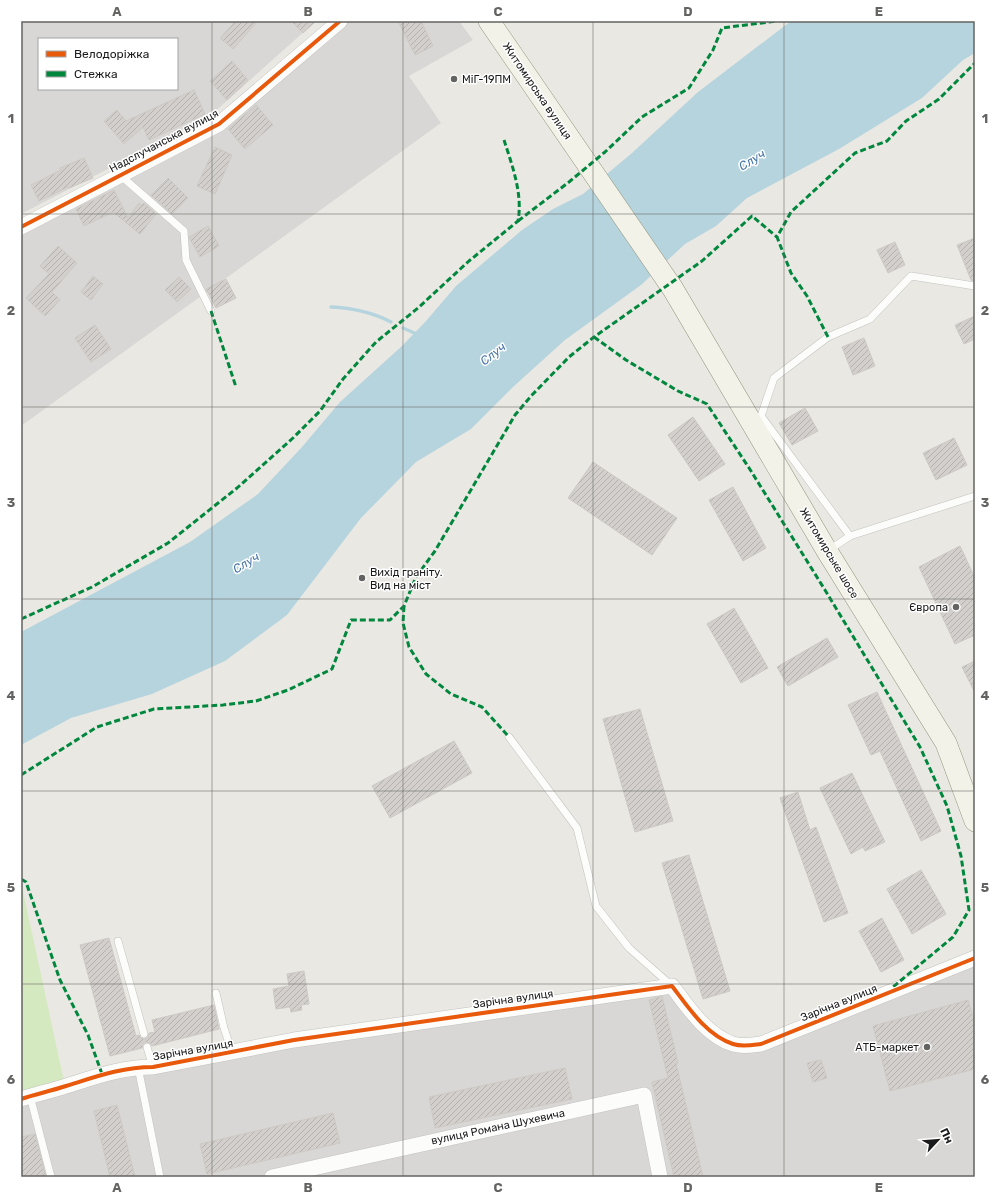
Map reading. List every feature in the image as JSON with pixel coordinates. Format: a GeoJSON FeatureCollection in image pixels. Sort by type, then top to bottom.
{"type":"FeatureCollection","features":[{"type":"Feature","properties":{"kind":"main road","name":"Житомирська вулиця"},"geometry":{"type":"LineString","coordinates":[[489,21],[584,162],[673,289]]}},
{"type":"Feature","properties":{"kind":"main road","name":"Житомирське шосе"},"geometry":{"type":"LineString","coordinates":[[673,289],[827,551],[946,743],[975,821]]}},
{"type":"Feature","properties":{"kind":"street","name":"Надслучанська вулиця"},"geometry":{"type":"LineString","coordinates":[[21,227],[219,124],[340,21]]}},
{"type":"Feature","properties":{"kind":"street","name":"Зарічна вулиця"},"geometry":{"type":"LineString","coordinates":[[26,1097],[102,1074],[138,1067],[153,1067],[294,1040],[672,986],[709,1029],[721,1038],[733,1044],[746,1046],[761,1044],[975,958]]}},
{"type":"Feature","properties":{"kind":"street","name":"вулиця Романа Шухевича"},"geometry":{"type":"LineString","coordinates":[[272,1177],[644,1096],[660,1177]]}},
{"type":"Feature","properties":{"kind":"lane"},"geometry":{"type":"LineString","coordinates":[[120,175],[184,231],[186,260],[211,311]]}},
{"type":"Feature","properties":{"kind":"lane"},"geometry":{"type":"LineString","coordinates":[[850,536],[761,416],[774,378],[828,338],[870,319],[911,276],[975,286]]}},
{"type":"Feature","properties":{"kind":"lane"},"geometry":{"type":"LineString","coordinates":[[827,551],[850,536],[975,496]]}},
{"type":"Feature","properties":{"kind":"lane"},"geometry":{"type":"LineString","coordinates":[[509,737],[577,828],[596,906],[629,948],[672,986]]}},
{"type":"Feature","properties":{"kind":"lane"},"geometry":{"type":"LineString","coordinates":[[118,941],[144,1034]]}},
{"type":"Feature","properties":{"kind":"lane"},"geometry":{"type":"LineString","coordinates":[[216,992],[224,1028],[232,1052]]}},
{"type":"Feature","properties":{"kind":"lane"},"geometry":{"type":"LineString","coordinates":[[147,1047],[153,1067]]}},
{"type":"Feature","properties":{"kind":"lane"},"geometry":{"type":"LineString","coordinates":[[138,1067],[160,1177]]}},
{"type":"Feature","properties":{"kind":"lane"},"geometry":{"type":"LineString","coordinates":[[26,1097],[51,1177]]}},
{"type":"Feature","properties":{"kind":"shaded area"},"geometry":{"type":"Polygon","coordinates":[[[21,21],[316,21],[210,116],[21,214],[21,21]]]}},
{"type":"Feature","properties":{"kind":"shaded area"},"geometry":{"type":"Polygon","coordinates":[[[346,21],[459,21],[473,40],[409,76],[441,123],[21,426],[21,230],[222,126],[346,21]]]}},
{"type":"Feature","properties":{"kind":"shaded area"},"geometry":{"type":"Polygon","coordinates":[[[975,958],[975,1177],[21,1177],[21,1099],[102,1074],[672,986],[695,1015],[746,1046],[975,958]]]}},
{"type":"Feature","properties":{"kind":"green space"},"geometry":{"type":"Polygon","coordinates":[[[21,882],[65,1086],[21,1099],[21,882]]]}},
{"type":"Feature","properties":{"kind":"water","name":"Случ"},"geometry":{"type":"Polygon","coordinates":[[[791,21],[975,21],[975,53],[963,60],[922,98],[839,149],[747,198],[716,226],[685,244],[641,285],[565,340],[513,387],[471,429],[416,462],[361,518],[287,615],[225,661],[152,694],[71,718],[21,745],[21,632],[190,542],[258,494],[302,447],[340,402],[402,346],[456,286],[522,230],[553,209],[583,194],[632,153],[698,92],[791,21]]]}},
{"type":"Feature","properties":{"kind":"building"},"geometry":{"type":"Polygon","coordinates":[[[236,21],[258,21],[233,49],[220,38],[236,21]]]}},
{"type":"Feature","properties":{"kind":"building"},"geometry":{"type":"Polygon","coordinates":[[[291,21],[316,21],[303,33],[291,21]]]}},
{"type":"Feature","properties":{"kind":"building"},"geometry":{"type":"Polygon","coordinates":[[[398,21],[421,21],[433,46],[415,55],[398,21]]]}},
{"type":"Feature","properties":{"kind":"building"},"geometry":{"type":"Polygon","coordinates":[[[232,61],[248,80],[227,100],[210,81],[232,61]]]}},
{"type":"Feature","properties":{"kind":"building"},"geometry":{"type":"Polygon","coordinates":[[[194,90],[205,114],[149,140],[143,127],[124,144],[104,121],[117,110],[126,121],[194,90]]]}},
{"type":"Feature","properties":{"kind":"building"},"geometry":{"type":"Polygon","coordinates":[[[256,105],[273,125],[245,149],[228,129],[256,105]]]}},
{"type":"Feature","properties":{"kind":"building"},"geometry":{"type":"Polygon","coordinates":[[[215,147],[232,155],[215,194],[197,186],[215,147]]]}},
{"type":"Feature","properties":{"kind":"building"},"geometry":{"type":"Polygon","coordinates":[[[84,158],[93,178],[69,188],[68,187],[39,201],[31,185],[61,170],[60,168],[84,158]]]}},
{"type":"Feature","properties":{"kind":"building"},"geometry":{"type":"Polygon","coordinates":[[[168,178],[188,198],[172,214],[151,195],[168,178]]]}},
{"type":"Feature","properties":{"kind":"building"},"geometry":{"type":"Polygon","coordinates":[[[114,190],[128,218],[139,203],[142,205],[144,203],[156,214],[140,234],[113,212],[84,226],[76,209],[114,190]]]}},
{"type":"Feature","properties":{"kind":"building"},"geometry":{"type":"Polygon","coordinates":[[[208,226],[219,246],[200,257],[189,237],[208,226]]]}},
{"type":"Feature","properties":{"kind":"building"},"geometry":{"type":"Polygon","coordinates":[[[975,238],[975,281],[971,280],[957,245],[975,238]]]}},
{"type":"Feature","properties":{"kind":"building"},"geometry":{"type":"Polygon","coordinates":[[[895,242],[905,265],[888,273],[877,250],[895,242]]]}},
{"type":"Feature","properties":{"kind":"building"},"geometry":{"type":"Polygon","coordinates":[[[58,246],[77,263],[52,292],[60,300],[45,316],[26,298],[49,274],[40,266],[58,246]]]}},
{"type":"Feature","properties":{"kind":"building"},"geometry":{"type":"Polygon","coordinates":[[[93,276],[103,284],[91,300],[81,292],[93,276]]]}},
{"type":"Feature","properties":{"kind":"building"},"geometry":{"type":"Polygon","coordinates":[[[179,277],[191,289],[177,302],[165,290],[179,277]]]}},
{"type":"Feature","properties":{"kind":"building"},"geometry":{"type":"Polygon","coordinates":[[[226,279],[236,298],[216,308],[206,289],[226,279]]]}},
{"type":"Feature","properties":{"kind":"building"},"geometry":{"type":"Polygon","coordinates":[[[975,316],[975,339],[964,344],[955,325],[975,316]]]}},
{"type":"Feature","properties":{"kind":"building"},"geometry":{"type":"Polygon","coordinates":[[[95,325],[111,349],[91,362],[75,338],[95,325]]]}},
{"type":"Feature","properties":{"kind":"building"},"geometry":{"type":"Polygon","coordinates":[[[864,338],[875,366],[853,375],[842,347],[864,338]]]}},
{"type":"Feature","properties":{"kind":"building"},"geometry":{"type":"Polygon","coordinates":[[[805,408],[818,431],[792,445],[779,423],[805,408]]]}},
{"type":"Feature","properties":{"kind":"building"},"geometry":{"type":"Polygon","coordinates":[[[693,417],[725,464],[699,481],[668,435],[693,417]]]}},
{"type":"Feature","properties":{"kind":"building"},"geometry":{"type":"Polygon","coordinates":[[[954,438],[967,465],[936,480],[923,453],[954,438]]]}},
{"type":"Feature","properties":{"kind":"building"},"geometry":{"type":"Polygon","coordinates":[[[593,462],[677,518],[652,555],[568,498],[593,462]]]}},
{"type":"Feature","properties":{"kind":"building"},"geometry":{"type":"Polygon","coordinates":[[[733,487],[766,548],[743,561],[709,500],[733,487]]]}},
{"type":"Feature","properties":{"kind":"building","name":"Європа"},"geometry":{"type":"Polygon","coordinates":[[[960,546],[975,578],[975,635],[955,644],[919,567],[960,546]]]}},
{"type":"Feature","properties":{"kind":"building"},"geometry":{"type":"Polygon","coordinates":[[[734,608],[768,668],[741,683],[707,624],[734,608]]]}},
{"type":"Feature","properties":{"kind":"building"},"geometry":{"type":"Polygon","coordinates":[[[827,638],[838,657],[788,686],[777,667],[827,638]]]}},
{"type":"Feature","properties":{"kind":"building"},"geometry":{"type":"Polygon","coordinates":[[[975,661],[975,693],[962,667],[975,661]]]}},
{"type":"Feature","properties":{"kind":"building"},"geometry":{"type":"Polygon","coordinates":[[[877,692],[941,831],[921,841],[880,751],[871,755],[848,705],[877,692]]]}},
{"type":"Feature","properties":{"kind":"building"},"geometry":{"type":"Polygon","coordinates":[[[640,709],[673,821],[635,832],[603,719],[640,709]]]}},
{"type":"Feature","properties":{"kind":"building"},"geometry":{"type":"Polygon","coordinates":[[[454,741],[472,773],[390,818],[372,786],[454,741]]]}},
{"type":"Feature","properties":{"kind":"building"},"geometry":{"type":"Polygon","coordinates":[[[852,773],[885,842],[865,851],[863,847],[851,854],[820,788],[852,773]]]}},
{"type":"Feature","properties":{"kind":"building"},"geometry":{"type":"Polygon","coordinates":[[[798,792],[810,830],[816,827],[848,913],[824,922],[780,798],[798,792]]]}},
{"type":"Feature","properties":{"kind":"building"},"geometry":{"type":"Polygon","coordinates":[[[689,855],[730,991],[703,999],[662,863],[689,855]]]}},
{"type":"Feature","properties":{"kind":"building"},"geometry":{"type":"Polygon","coordinates":[[[921,870],[946,914],[912,934],[887,889],[921,870]]]}},
{"type":"Feature","properties":{"kind":"building"},"geometry":{"type":"Polygon","coordinates":[[[882,918],[904,960],[881,972],[859,931],[882,918]]]}},
{"type":"Feature","properties":{"kind":"building"},"geometry":{"type":"Polygon","coordinates":[[[109,938],[136,1036],[139,1035],[141,1038],[145,1039],[148,1037],[149,1033],[155,1032],[152,1020],[214,1005],[219,1029],[152,1046],[150,1043],[146,1042],[143,1044],[142,1048],[110,1056],[80,945],[109,938]]]}},
{"type":"Feature","properties":{"kind":"building"},"geometry":{"type":"Polygon","coordinates":[[[304,971],[309,1004],[301,1005],[302,1010],[291,1012],[290,1007],[276,1009],[273,989],[289,986],[287,974],[304,971]]]}},
{"type":"Feature","properties":{"kind":"building"},"geometry":{"type":"Polygon","coordinates":[[[662,996],[703,1177],[674,1177],[652,1082],[668,1078],[649,1000],[662,996]]]}},
{"type":"Feature","properties":{"kind":"building","name":"АТБ-маркет"},"geometry":{"type":"Polygon","coordinates":[[[968,1000],[975,1024],[975,1069],[890,1091],[873,1026],[968,1000]]]}},
{"type":"Feature","properties":{"kind":"building"},"geometry":{"type":"Polygon","coordinates":[[[821,1060],[827,1078],[813,1082],[807,1063],[821,1060]]]}},
{"type":"Feature","properties":{"kind":"building"},"geometry":{"type":"Polygon","coordinates":[[[565,1068],[572,1099],[435,1128],[429,1097],[565,1068]]]}},
{"type":"Feature","properties":{"kind":"building"},"geometry":{"type":"Polygon","coordinates":[[[117,1105],[135,1177],[110,1177],[94,1111],[117,1105]]]}},
{"type":"Feature","properties":{"kind":"building"},"geometry":{"type":"Polygon","coordinates":[[[333,1113],[340,1143],[207,1174],[200,1144],[333,1113]]]}},
{"type":"Feature","properties":{"kind":"building"},"geometry":{"type":"Polygon","coordinates":[[[35,1134],[46,1177],[21,1177],[21,1137],[35,1134]]]}},
{"type":"Feature","properties":{"kind":"waterway"},"geometry":{"type":"LineString","coordinates":[[331,307],[362,311],[391,322]]}},
{"type":"Feature","properties":{"kind":"waterway"},"geometry":{"type":"LineString","coordinates":[[403,328],[419,335]]}},
{"type":"Feature","properties":{"kind":"marked path"},"geometry":{"type":"LineString","coordinates":[[518,221],[605,152],[642,117],[689,88],[713,50],[722,28],[777,21]]}},
{"type":"Feature","properties":{"kind":"marked path"},"geometry":{"type":"LineString","coordinates":[[828,337],[807,296],[791,273],[777,237],[791,212],[855,153],[887,141],[906,121],[939,99],[975,63]]}},
{"type":"Feature","properties":{"kind":"marked path"},"geometry":{"type":"LineString","coordinates":[[21,619],[92,587],[168,543],[237,488],[293,438],[320,411],[343,379],[376,342],[418,308],[469,261],[518,221],[518,190],[504,140]]}},
{"type":"Feature","properties":{"kind":"marked path"},"geometry":{"type":"LineString","coordinates":[[21,775],[97,727],[154,709],[223,705],[256,701],[288,690],[332,669],[351,620],[390,620],[404,606],[416,577],[435,551],[515,415],[569,357],[594,337],[702,261],[752,216],[777,237]]}},
{"type":"Feature","properties":{"kind":"marked path"},"geometry":{"type":"LineString","coordinates":[[211,311],[236,387]]}},
{"type":"Feature","properties":{"kind":"marked path"},"geometry":{"type":"LineString","coordinates":[[594,337],[626,360],[678,391],[707,404],[751,471],[825,590],[920,747],[947,806],[961,856],[969,910],[953,937],[893,987]]}},
{"type":"Feature","properties":{"kind":"marked path"},"geometry":{"type":"LineString","coordinates":[[404,606],[403,623],[409,647],[426,674],[451,694],[482,707],[509,737]]}},
{"type":"Feature","properties":{"kind":"marked path"},"geometry":{"type":"LineString","coordinates":[[21,879],[26,882],[60,980],[88,1035],[102,1074]]}},
{"type":"Feature","properties":{"kind":"cycle path"},"geometry":{"type":"LineString","coordinates":[[21,227],[219,124],[340,21]]}},
{"type":"Feature","properties":{"kind":"cycle path"},"geometry":{"type":"LineString","coordinates":[[21,1099],[119,1071],[142,1067],[153,1067],[294,1040],[672,986],[698,1020],[723,1040],[736,1045],[747,1046],[761,1044],[975,958]]}},
{"type":"Feature","properties":{"kind":"place","name":"МіГ-19ПМ"},"geometry":{"type":"Point","coordinates":[454,79]}},
{"type":"Feature","properties":{"kind":"place","name":"Вихід граніту. Вид на міст"},"geometry":{"type":"Point","coordinates":[362,578]}},
{"type":"Feature","properties":{"kind":"place","name":"Європа"},"geometry":{"type":"Point","coordinates":[956,607]}},
{"type":"Feature","properties":{"kind":"place","name":"АТБ-маркет"},"geometry":{"type":"Point","coordinates":[927,1047]}}]}
